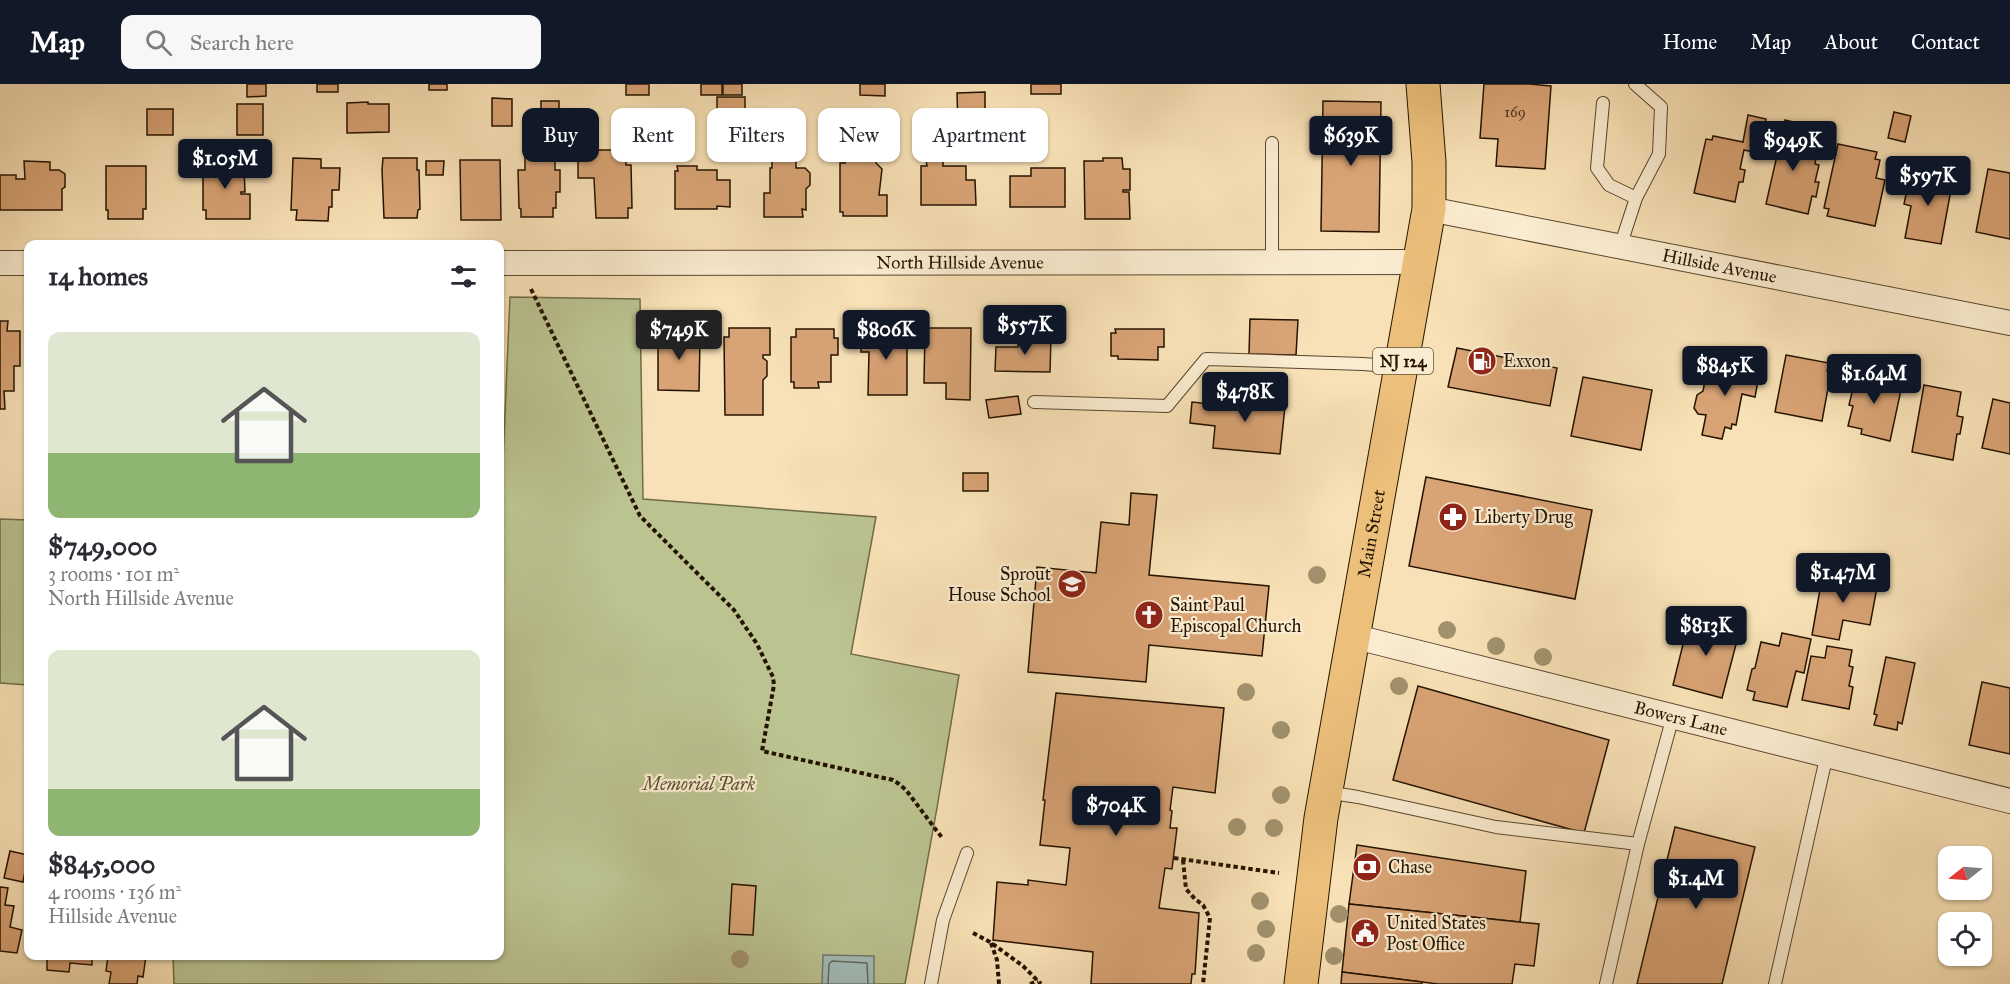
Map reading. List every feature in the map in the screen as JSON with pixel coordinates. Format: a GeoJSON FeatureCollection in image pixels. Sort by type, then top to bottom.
{"type":"FeatureCollection","features":[{"type":"Feature","properties":{"kind":"main road","name":"Main Street"},"geometry":{"type":"LineString","coordinates":[[1301,984],[1325,792],[1430,209],[1423,84]]}},
{"type":"Feature","properties":{"kind":"street","name":"Hillside Avenue"},"geometry":{"type":"LineString","coordinates":[[1430,209],[2010,323]]}},
{"type":"Feature","properties":{"kind":"street","name":"North Hillside Avenue"},"geometry":{"type":"LineString","coordinates":[[504,263],[1421,262]]}},
{"type":"Feature","properties":{"kind":"street"},"geometry":{"type":"LineString","coordinates":[[0,263],[24,263]]}},
{"type":"Feature","properties":{"kind":"street","name":"Bowers Lane"},"geometry":{"type":"LineString","coordinates":[[1352,636],[2010,801]]}},
{"type":"Feature","properties":{"kind":"lane"},"geometry":{"type":"LineString","coordinates":[[1620,247],[1636,198],[1659,154],[1661,107],[1635,84]]}},
{"type":"Feature","properties":{"kind":"lane"},"geometry":{"type":"LineString","coordinates":[[1603,103],[1596,168],[1610,185],[1636,198]]}},
{"type":"Feature","properties":{"kind":"lane"},"geometry":{"type":"LineString","coordinates":[[1272,143],[1272,262]]}},
{"type":"Feature","properties":{"kind":"lane"},"geometry":{"type":"LineString","coordinates":[[1035,402],[1167,406],[1206,359],[1402,367]]}},
{"type":"Feature","properties":{"kind":"lane"},"geometry":{"type":"LineString","coordinates":[[1606,984],[1638,844],[1673,716]]}},
{"type":"Feature","properties":{"kind":"lane"},"geometry":{"type":"LineString","coordinates":[[1774,984],[1827,754]]}},
{"type":"Feature","properties":{"kind":"lane"},"geometry":{"type":"LineString","coordinates":[[1325,792],[1496,827],[1638,844]]}},
{"type":"Feature","properties":{"kind":"lane"},"geometry":{"type":"LineString","coordinates":[[932,984],[943,920],[967,854]]}},
{"type":"Feature","properties":{"kind":"path"},"geometry":{"type":"LineString","coordinates":[[529,286],[640,516],[726,601],[753,637],[768,665],[774,685],[762,751],[893,780],[906,790],[943,838]]}},
{"type":"Feature","properties":{"kind":"path"},"geometry":{"type":"LineString","coordinates":[[1174,858],[1279,873]]}},
{"type":"Feature","properties":{"kind":"path"},"geometry":{"type":"LineString","coordinates":[[1183,860],[1186,889],[1203,905],[1210,918],[1203,984]]}},
{"type":"Feature","properties":{"kind":"path"},"geometry":{"type":"LineString","coordinates":[[973,933],[990,942],[1023,966],[1039,983]]}},
{"type":"Feature","properties":{"kind":"path"},"geometry":{"type":"LineString","coordinates":[[990,942],[997,960],[999,984]]}},
{"type":"Feature","properties":{"kind":"path"},"geometry":{"type":"LineString","coordinates":[[1030,984],[1039,983]]}},
{"type":"Feature","properties":{"kind":"green space","name":"Memorial Park"},"geometry":{"type":"Polygon","coordinates":[[[510,297],[640,299],[643,499],[876,517],[851,654],[959,675],[905,984],[174,984],[173,960],[504,960],[504,437],[510,297]]]}},
{"type":"Feature","properties":{"kind":"green space"},"geometry":{"type":"Polygon","coordinates":[[[0,519],[24,520],[24,685],[0,683],[0,519]]]}},
{"type":"Feature","properties":{"kind":"water"},"geometry":{"type":"Polygon","coordinates":[[[823,955],[874,956],[874,984],[822,984],[823,955]]]}},
{"type":"Feature","properties":{"kind":"building"},"geometry":{"type":"Polygon","coordinates":[[[247,84],[266,84],[266,96],[247,97],[247,84]]]}},
{"type":"Feature","properties":{"kind":"building"},"geometry":{"type":"Polygon","coordinates":[[[317,84],[338,84],[338,92],[317,92],[317,84]]]}},
{"type":"Feature","properties":{"kind":"building"},"geometry":{"type":"Polygon","coordinates":[[[429,84],[447,84],[447,90],[429,90],[429,84]]]}},
{"type":"Feature","properties":{"kind":"building"},"geometry":{"type":"Polygon","coordinates":[[[626,84],[649,84],[649,95],[626,95],[626,84]]]}},
{"type":"Feature","properties":{"kind":"building"},"geometry":{"type":"Polygon","coordinates":[[[701,84],[722,84],[722,95],[701,95],[701,84]]]}},
{"type":"Feature","properties":{"kind":"building"},"geometry":{"type":"Polygon","coordinates":[[[723,84],[742,84],[742,95],[723,95],[723,84]]]}},
{"type":"Feature","properties":{"kind":"building"},"geometry":{"type":"Polygon","coordinates":[[[860,84],[885,84],[885,96],[860,95],[860,84]]]}},
{"type":"Feature","properties":{"kind":"building"},"geometry":{"type":"Polygon","coordinates":[[[1031,84],[1061,84],[1061,94],[1031,94],[1031,84]]]}},
{"type":"Feature","properties":{"kind":"building"},"geometry":{"type":"Polygon","coordinates":[[[1484,84],[1551,86],[1545,169],[1496,166],[1498,139],[1480,138],[1484,84]]]}},
{"type":"Feature","properties":{"kind":"building"},"geometry":{"type":"Polygon","coordinates":[[[985,92],[985,108],[957,108],[957,93],[985,92]]]}},
{"type":"Feature","properties":{"kind":"building"},"geometry":{"type":"Polygon","coordinates":[[[717,97],[745,97],[745,108],[717,108],[717,97]]]}},
{"type":"Feature","properties":{"kind":"building"},"geometry":{"type":"Polygon","coordinates":[[[492,98],[512,99],[512,126],[492,126],[492,98]]]}},
{"type":"Feature","properties":{"kind":"building"},"geometry":{"type":"Polygon","coordinates":[[[541,101],[559,101],[559,108],[541,108],[541,101]]]}},
{"type":"Feature","properties":{"kind":"building"},"geometry":{"type":"Polygon","coordinates":[[[1323,101],[1381,102],[1379,232],[1321,231],[1323,101]]]}},
{"type":"Feature","properties":{"kind":"building"},"geometry":{"type":"Polygon","coordinates":[[[368,102],[368,104],[389,104],[389,132],[347,133],[347,103],[368,102]]]}},
{"type":"Feature","properties":{"kind":"building"},"geometry":{"type":"Polygon","coordinates":[[[237,104],[263,104],[263,135],[237,135],[237,104]]]}},
{"type":"Feature","properties":{"kind":"building"},"geometry":{"type":"Polygon","coordinates":[[[147,109],[173,109],[173,135],[147,135],[147,109]]]}},
{"type":"Feature","properties":{"kind":"building"},"geometry":{"type":"Polygon","coordinates":[[[1894,112],[1911,116],[1905,142],[1888,138],[1894,112]]]}},
{"type":"Feature","properties":{"kind":"building"},"geometry":{"type":"Polygon","coordinates":[[[1748,115],[1766,119],[1758,153],[1744,150],[1740,169],[1745,170],[1743,182],[1739,182],[1735,202],[1694,193],[1706,139],[1712,140],[1713,136],[1743,142],[1748,115]]]}},
{"type":"Feature","properties":{"kind":"building"},"geometry":{"type":"Polygon","coordinates":[[[1785,120],[1806,125],[1800,153],[1816,157],[1815,164],[1819,165],[1815,182],[1819,182],[1816,197],[1812,196],[1808,214],[1766,204],[1785,120]]]}},
{"type":"Feature","properties":{"kind":"building"},"geometry":{"type":"Polygon","coordinates":[[[1838,144],[1877,152],[1875,159],[1880,160],[1876,178],[1885,180],[1875,226],[1827,216],[1829,209],[1824,208],[1838,144]]]}},
{"type":"Feature","properties":{"kind":"building"},"geometry":{"type":"Polygon","coordinates":[[[599,150],[611,150],[611,162],[626,162],[626,165],[631,165],[632,208],[628,208],[628,218],[596,218],[594,178],[578,178],[578,162],[599,162],[599,150]]]}},
{"type":"Feature","properties":{"kind":"building"},"geometry":{"type":"Polygon","coordinates":[[[207,154],[221,154],[221,160],[234,160],[234,167],[244,167],[245,192],[241,194],[250,194],[250,219],[206,219],[206,210],[203,210],[203,167],[205,167],[207,154]]]}},
{"type":"Feature","properties":{"kind":"building"},"geometry":{"type":"Polygon","coordinates":[[[293,158],[321,159],[321,168],[340,168],[339,190],[332,190],[332,207],[329,207],[328,221],[296,220],[297,210],[291,210],[293,158]]]}},
{"type":"Feature","properties":{"kind":"building"},"geometry":{"type":"Polygon","coordinates":[[[383,158],[417,158],[420,209],[417,218],[384,218],[383,158]]]}},
{"type":"Feature","properties":{"kind":"building"},"geometry":{"type":"Polygon","coordinates":[[[1103,158],[1122,158],[1123,169],[1130,169],[1130,190],[1123,190],[1123,192],[1129,192],[1130,219],[1085,219],[1084,161],[1103,161],[1103,158]]]}},
{"type":"Feature","properties":{"kind":"building"},"geometry":{"type":"Polygon","coordinates":[[[460,160],[500,160],[501,220],[461,220],[460,160]]]}},
{"type":"Feature","properties":{"kind":"building"},"geometry":{"type":"Polygon","coordinates":[[[24,161],[50,162],[50,170],[59,170],[65,174],[62,210],[0,210],[0,175],[16,175],[16,179],[25,179],[24,161]]]}},
{"type":"Feature","properties":{"kind":"building"},"geometry":{"type":"Polygon","coordinates":[[[426,161],[444,161],[443,175],[426,175],[426,161]]]}},
{"type":"Feature","properties":{"kind":"building"},"geometry":{"type":"Polygon","coordinates":[[[525,162],[555,162],[555,170],[560,170],[560,192],[556,192],[556,208],[553,208],[553,217],[521,217],[518,170],[525,170],[525,162]]]}},
{"type":"Feature","properties":{"kind":"building"},"geometry":{"type":"Polygon","coordinates":[[[772,162],[796,162],[796,168],[805,168],[810,173],[810,185],[806,189],[806,210],[802,209],[803,217],[764,217],[764,193],[770,193],[770,168],[772,168],[772,162]]]}},
{"type":"Feature","properties":{"kind":"building"},"geometry":{"type":"Polygon","coordinates":[[[876,162],[882,169],[879,195],[887,195],[887,216],[843,216],[843,212],[840,212],[840,163],[876,162]]]}},
{"type":"Feature","properties":{"kind":"building"},"geometry":{"type":"Polygon","coordinates":[[[926,162],[943,162],[943,166],[966,166],[966,180],[975,180],[976,205],[921,205],[921,166],[927,166],[926,162]]]}},
{"type":"Feature","properties":{"kind":"building"},"geometry":{"type":"Polygon","coordinates":[[[106,166],[146,166],[146,209],[143,209],[143,219],[108,219],[106,166]]]}},
{"type":"Feature","properties":{"kind":"building"},"geometry":{"type":"Polygon","coordinates":[[[677,166],[697,166],[697,170],[717,170],[717,180],[730,180],[730,207],[675,209],[677,166]]]}},
{"type":"Feature","properties":{"kind":"building"},"geometry":{"type":"Polygon","coordinates":[[[1031,168],[1065,168],[1065,207],[1010,207],[1010,176],[1031,176],[1031,168]]]}},
{"type":"Feature","properties":{"kind":"building"},"geometry":{"type":"Polygon","coordinates":[[[1988,169],[2010,173],[2010,239],[1976,232],[1988,169]]]}},
{"type":"Feature","properties":{"kind":"building"},"geometry":{"type":"Polygon","coordinates":[[[1917,172],[1953,179],[1941,244],[1905,238],[1911,206],[1904,204],[1909,180],[1916,181],[1917,172]]]}},
{"type":"Feature","properties":{"kind":"building"},"geometry":{"type":"Polygon","coordinates":[[[1250,319],[1298,320],[1296,355],[1249,354],[1250,319]]]}},
{"type":"Feature","properties":{"kind":"building"},"geometry":{"type":"Polygon","coordinates":[[[0,321],[8,321],[7,331],[20,331],[20,366],[14,366],[14,391],[4,391],[5,409],[0,409],[0,321]]]}},
{"type":"Feature","properties":{"kind":"building"},"geometry":{"type":"Polygon","coordinates":[[[729,328],[770,328],[770,355],[763,355],[767,361],[767,376],[763,380],[763,415],[725,415],[724,337],[729,337],[729,328]]]}},
{"type":"Feature","properties":{"kind":"building"},"geometry":{"type":"Polygon","coordinates":[[[925,328],[971,328],[970,400],[946,399],[946,383],[924,383],[925,328]]]}},
{"type":"Feature","properties":{"kind":"building"},"geometry":{"type":"Polygon","coordinates":[[[796,329],[834,329],[834,338],[838,338],[838,355],[831,355],[831,382],[818,382],[819,388],[794,388],[794,382],[791,382],[791,337],[796,337],[796,329]]]}},
{"type":"Feature","properties":{"kind":"building"},"geometry":{"type":"Polygon","coordinates":[[[862,329],[902,330],[902,337],[907,337],[907,395],[868,395],[869,352],[861,352],[862,329]]]}},
{"type":"Feature","properties":{"kind":"building"},"geometry":{"type":"Polygon","coordinates":[[[1115,329],[1164,329],[1164,347],[1158,347],[1158,360],[1118,359],[1118,356],[1111,356],[1111,333],[1116,333],[1115,329]]]}},
{"type":"Feature","properties":{"kind":"building"},"geometry":{"type":"Polygon","coordinates":[[[663,330],[695,330],[695,339],[700,338],[699,391],[658,390],[658,338],[663,337],[663,330]]]}},
{"type":"Feature","properties":{"kind":"building"},"geometry":{"type":"Polygon","coordinates":[[[1018,336],[1051,337],[1050,372],[995,371],[996,347],[1018,347],[1018,336]]]}},
{"type":"Feature","properties":{"kind":"building"},"geometry":{"type":"Polygon","coordinates":[[[1457,348],[1557,368],[1550,406],[1448,387],[1457,348]]]}},
{"type":"Feature","properties":{"kind":"building"},"geometry":{"type":"Polygon","coordinates":[[[1786,355],[1829,363],[1827,371],[1831,372],[1822,421],[1775,412],[1786,355]]]}},
{"type":"Feature","properties":{"kind":"building"},"geometry":{"type":"Polygon","coordinates":[[[1723,362],[1760,370],[1755,397],[1742,394],[1736,425],[1732,424],[1731,429],[1725,427],[1722,439],[1702,435],[1706,415],[1698,414],[1694,408],[1697,395],[1703,391],[1707,371],[1721,374],[1723,362]]]}},
{"type":"Feature","properties":{"kind":"building"},"geometry":{"type":"Polygon","coordinates":[[[1857,371],[1900,381],[1898,389],[1901,390],[1890,441],[1861,434],[1862,429],[1848,426],[1853,406],[1849,405],[1857,371]]]}},
{"type":"Feature","properties":{"kind":"building"},"geometry":{"type":"Polygon","coordinates":[[[1583,377],[1652,390],[1641,450],[1571,436],[1583,377]]]}},
{"type":"Feature","properties":{"kind":"building"},"geometry":{"type":"Polygon","coordinates":[[[1924,385],[1961,392],[1957,416],[1963,417],[1960,434],[1957,434],[1953,460],[1912,452],[1924,385]]]}},
{"type":"Feature","properties":{"kind":"building"},"geometry":{"type":"Polygon","coordinates":[[[1242,393],[1286,397],[1280,454],[1213,448],[1215,426],[1190,423],[1192,402],[1240,407],[1242,393]]]}},
{"type":"Feature","properties":{"kind":"building"},"geometry":{"type":"Polygon","coordinates":[[[1018,396],[1021,414],[989,418],[986,400],[1018,396]]]}},
{"type":"Feature","properties":{"kind":"building"},"geometry":{"type":"Polygon","coordinates":[[[1993,399],[2010,403],[2010,454],[1982,448],[1993,399]]]}},
{"type":"Feature","properties":{"kind":"building"},"geometry":{"type":"Polygon","coordinates":[[[963,473],[988,473],[988,491],[963,491],[963,473]]]}},
{"type":"Feature","properties":{"kind":"building"},"geometry":{"type":"Polygon","coordinates":[[[1426,477],[1592,510],[1575,599],[1409,566],[1426,477]]]}},
{"type":"Feature","properties":{"kind":"building","name":"Saint Paul Episcopal Church"},"geometry":{"type":"Polygon","coordinates":[[[1131,493],[1157,495],[1149,575],[1269,586],[1262,656],[1149,645],[1146,682],[1028,672],[1037,567],[1096,573],[1101,522],[1129,525],[1131,493]]]}},
{"type":"Feature","properties":{"kind":"building"},"geometry":{"type":"Polygon","coordinates":[[[1823,572],[1878,582],[1870,625],[1843,620],[1839,640],[1812,635],[1823,572]]]}},
{"type":"Feature","properties":{"kind":"building"},"geometry":{"type":"Polygon","coordinates":[[[1690,616],[1740,629],[1722,698],[1673,685],[1690,616]]]}},
{"type":"Feature","properties":{"kind":"building"},"geometry":{"type":"Polygon","coordinates":[[[1782,633],[1811,639],[1804,673],[1796,671],[1787,707],[1753,700],[1755,692],[1747,690],[1761,642],[1779,646],[1782,633]]]}},
{"type":"Feature","properties":{"kind":"building"},"geometry":{"type":"Polygon","coordinates":[[[1827,646],[1852,650],[1849,666],[1853,667],[1849,686],[1853,687],[1849,709],[1802,700],[1811,656],[1825,658],[1827,646]]]}},
{"type":"Feature","properties":{"kind":"building"},"geometry":{"type":"Polygon","coordinates":[[[1886,657],[1915,663],[1902,724],[1898,722],[1897,730],[1874,725],[1877,715],[1874,714],[1886,657]]]}},
{"type":"Feature","properties":{"kind":"building"},"geometry":{"type":"Polygon","coordinates":[[[1982,682],[2010,688],[2010,754],[1969,745],[1982,682]]]}},
{"type":"Feature","properties":{"kind":"building"},"geometry":{"type":"Polygon","coordinates":[[[1418,686],[1609,740],[1584,833],[1393,780],[1418,686]]]}},
{"type":"Feature","properties":{"kind":"building"},"geometry":{"type":"Polygon","coordinates":[[[1056,693],[1224,708],[1215,793],[1173,787],[1170,810],[1172,811],[1170,828],[1177,828],[1172,869],[1165,868],[1159,908],[1199,913],[1195,974],[1192,974],[1191,984],[1091,984],[1093,952],[993,940],[997,882],[1028,885],[1028,880],[1066,885],[1070,848],[1040,845],[1056,693]]]}},
{"type":"Feature","properties":{"kind":"building"},"geometry":{"type":"Polygon","coordinates":[[[1675,827],[1755,847],[1722,984],[1637,984],[1675,827]]]}},
{"type":"Feature","properties":{"kind":"building"},"geometry":{"type":"Polygon","coordinates":[[[1357,845],[1526,871],[1520,922],[1349,904],[1357,845]]]}},
{"type":"Feature","properties":{"kind":"building"},"geometry":{"type":"Polygon","coordinates":[[[10,851],[24,854],[23,882],[4,878],[10,851]]]}},
{"type":"Feature","properties":{"kind":"building"},"geometry":{"type":"Polygon","coordinates":[[[732,884],[756,886],[753,935],[729,934],[732,884]]]}},
{"type":"Feature","properties":{"kind":"building"},"geometry":{"type":"Polygon","coordinates":[[[0,887],[8,888],[5,905],[14,906],[10,927],[22,930],[17,953],[0,951],[0,887]]]}},
{"type":"Feature","properties":{"kind":"building"},"geometry":{"type":"Polygon","coordinates":[[[1349,904],[1539,924],[1534,966],[1515,964],[1512,984],[1438,984],[1342,972],[1349,904]]]}},
{"type":"Feature","properties":{"kind":"building"},"geometry":{"type":"Polygon","coordinates":[[[47,960],[92,960],[92,965],[70,963],[69,972],[47,970],[47,960]]]}},
{"type":"Feature","properties":{"kind":"building"},"geometry":{"type":"Polygon","coordinates":[[[107,960],[145,960],[143,977],[138,976],[137,984],[109,984],[111,972],[106,971],[107,960]]]}},
{"type":"Feature","properties":{"kind":"building"},"geometry":{"type":"Polygon","coordinates":[[[1342,972],[1422,982],[1422,984],[1341,984],[1342,972]]]}},
{"type":"Feature","properties":{"kind":"place","name":"Exxon"},"geometry":{"type":"Point","coordinates":[1482,361]}},
{"type":"Feature","properties":{"kind":"place","name":"Liberty Drug"},"geometry":{"type":"Point","coordinates":[1453,517]}},
{"type":"Feature","properties":{"kind":"place","name":"Sprout House School"},"geometry":{"type":"Point","coordinates":[1072,584]}},
{"type":"Feature","properties":{"kind":"place","name":"Saint Paul Episcopal Church"},"geometry":{"type":"Point","coordinates":[1149,615]}},
{"type":"Feature","properties":{"kind":"place","name":"Chase"},"geometry":{"type":"Point","coordinates":[1367,867]}},
{"type":"Feature","properties":{"kind":"place","name":"United States Post Office"},"geometry":{"type":"Point","coordinates":[1365,933]}}]}
